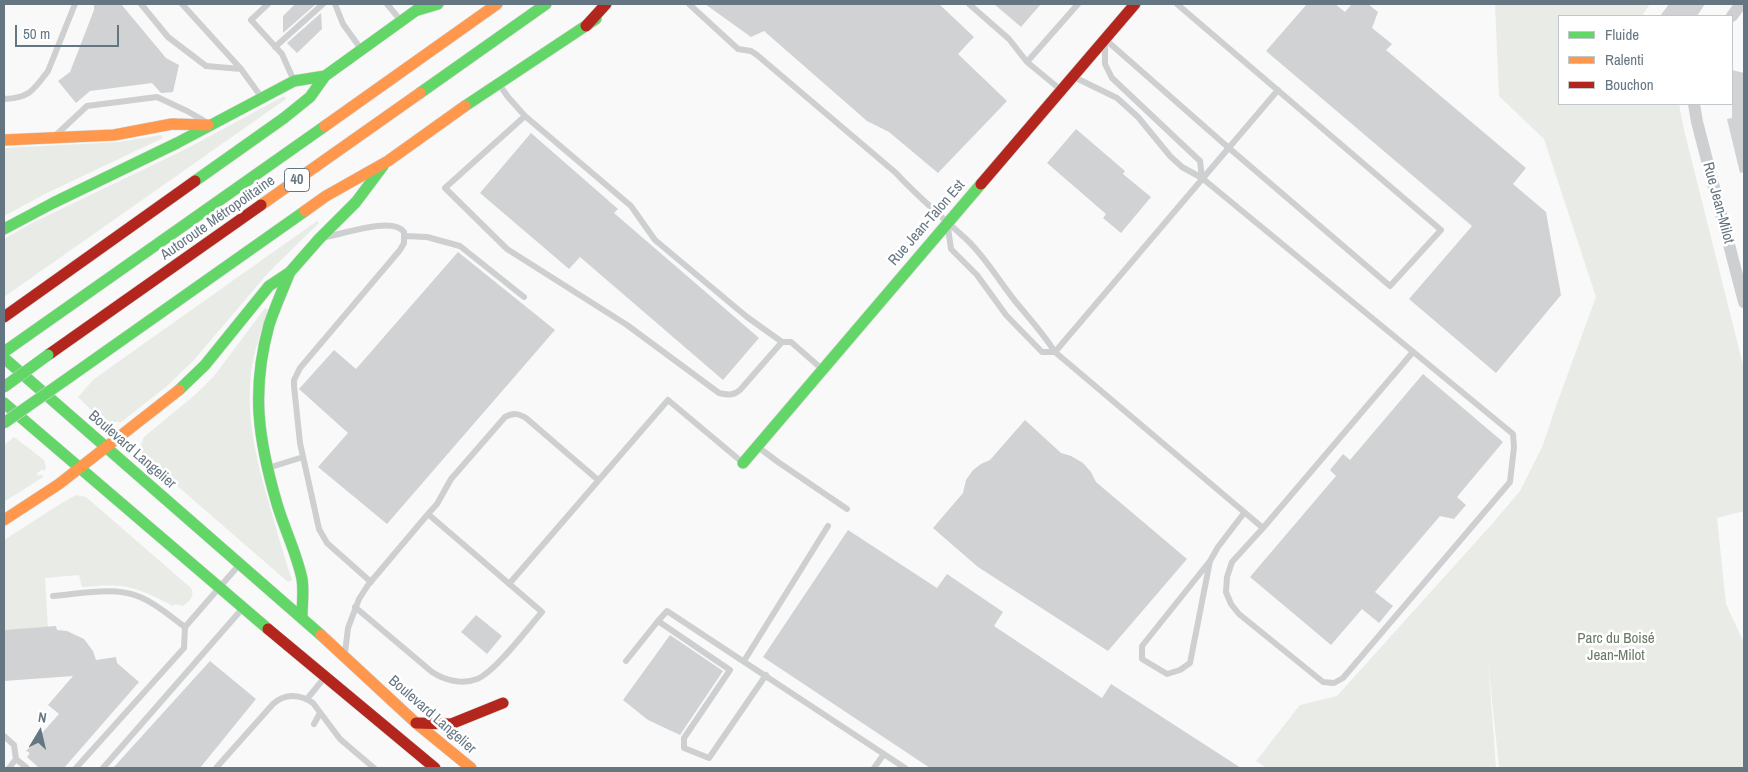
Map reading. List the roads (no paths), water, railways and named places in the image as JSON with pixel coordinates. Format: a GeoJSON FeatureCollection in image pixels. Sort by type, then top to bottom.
{"type":"FeatureCollection","features":[{"type":"Feature","properties":{"kind":"main road"},"geometry":{"type":"LineString","coordinates":[[4,317],[284,118],[310,97],[325,76],[402,22],[419,6],[438,4]]}},
{"type":"Feature","properties":{"kind":"main road","name":"Autoroute Métropolitaine"},"geometry":{"type":"LineString","coordinates":[[4,352],[497,4]]}},
{"type":"Feature","properties":{"kind":"main road","name":"Autoroute Métropolitaine"},"geometry":{"type":"LineString","coordinates":[[4,387],[546,4]]}},
{"type":"Feature","properties":{"kind":"main road"},"geometry":{"type":"LineString","coordinates":[[586,26],[606,4]]}},
{"type":"Feature","properties":{"kind":"main road"},"geometry":{"type":"LineString","coordinates":[[4,423],[326,196],[388,160],[616,4]]}},
{"type":"Feature","properties":{"kind":"main road","name":"Rue Jean-Talon Est"},"geometry":{"type":"LineString","coordinates":[[743,462],[1135,4]]}},
{"type":"Feature","properties":{"kind":"main road"},"geometry":{"type":"LineString","coordinates":[[4,229],[294,81],[325,76]]}},
{"type":"Feature","properties":{"kind":"main road"},"geometry":{"type":"LineString","coordinates":[[4,140],[114,135],[172,124],[211,125]]}},
{"type":"Feature","properties":{"kind":"main road"},"geometry":{"type":"LineString","coordinates":[[4,520],[59,484],[189,382],[269,286],[290,272],[319,239],[356,202],[388,160]]}},
{"type":"Feature","properties":{"kind":"main road"},"geometry":{"type":"LineString","coordinates":[[290,272],[267,334],[259,376],[258,417],[267,468],[284,528],[302,580],[302,617]]}},
{"type":"Feature","properties":{"kind":"main road","name":"Boulevard Langelier"},"geometry":{"type":"LineString","coordinates":[[4,358],[302,617],[416,723],[469,768]]}},
{"type":"Feature","properties":{"kind":"main road"},"geometry":{"type":"LineString","coordinates":[[4,403],[243,609],[435,768]]}},
{"type":"Feature","properties":{"kind":"main road"},"geometry":{"type":"LineString","coordinates":[[416,723],[443,724],[456,722],[503,702]]}},
{"type":"Feature","properties":{"kind":"street"},"geometry":{"type":"LineString","coordinates":[[1733,15],[1740,4]]}},
{"type":"Feature","properties":{"kind":"street","name":"Rue Jean-Milot"},"geometry":{"type":"LineString","coordinates":[[1694,105],[1744,302]]}},
{"type":"Feature","properties":{"kind":"lane"},"geometry":{"type":"LineString","coordinates":[[4,100],[27,96],[48,71],[75,4]]}},
{"type":"Feature","properties":{"kind":"lane"},"geometry":{"type":"LineString","coordinates":[[140,4],[168,37],[192,54],[202,64],[241,69]]}},
{"type":"Feature","properties":{"kind":"lane"},"geometry":{"type":"LineString","coordinates":[[182,4],[241,69],[262,98]]}},
{"type":"Feature","properties":{"kind":"lane"},"geometry":{"type":"LineString","coordinates":[[268,4],[251,20],[284,58],[294,81]]}},
{"type":"Feature","properties":{"kind":"lane"},"geometry":{"type":"LineString","coordinates":[[276,47],[323,4]]}},
{"type":"Feature","properties":{"kind":"lane"},"geometry":{"type":"LineString","coordinates":[[335,4],[343,24],[362,50]]}},
{"type":"Feature","properties":{"kind":"lane"},"geometry":{"type":"LineString","coordinates":[[387,4],[402,22]]}},
{"type":"Feature","properties":{"kind":"lane"},"geometry":{"type":"LineString","coordinates":[[689,4],[738,48],[751,51],[757,55],[880,158],[966,238],[986,261],[1015,301],[1044,334],[1055,352],[1263,528]]}},
{"type":"Feature","properties":{"kind":"lane"},"geometry":{"type":"LineString","coordinates":[[969,4],[1009,39],[1027,62],[1061,91]]}},
{"type":"Feature","properties":{"kind":"lane"},"geometry":{"type":"LineString","coordinates":[[1027,62],[1078,4]]}},
{"type":"Feature","properties":{"kind":"lane"},"geometry":{"type":"LineString","coordinates":[[1105,39],[1228,148],[1390,286],[1441,230],[1177,4]]}},
{"type":"Feature","properties":{"kind":"lane"},"geometry":{"type":"LineString","coordinates":[[1105,39],[1106,64],[1112,78],[1200,160],[1202,178]]}},
{"type":"Feature","properties":{"kind":"lane"},"geometry":{"type":"LineString","coordinates":[[1073,76],[1117,98],[1138,117],[1170,156],[1182,167],[1202,178],[1513,434],[1514,447],[1510,482],[1343,678],[1334,682],[1322,682],[1239,614],[1231,604],[1226,592],[1227,577],[1232,562],[1413,352]]}},
{"type":"Feature","properties":{"kind":"lane"},"geometry":{"type":"LineString","coordinates":[[498,83],[525,116],[631,206],[656,240],[747,317],[782,342],[791,342],[822,369]]}},
{"type":"Feature","properties":{"kind":"lane"},"geometry":{"type":"LineString","coordinates":[[947,222],[952,249],[977,276],[1006,314],[1042,352],[1055,352],[1278,90]]}},
{"type":"Feature","properties":{"kind":"lane"},"geometry":{"type":"LineString","coordinates":[[52,138],[87,106],[157,97],[187,110],[211,125]]}},
{"type":"Feature","properties":{"kind":"lane"},"geometry":{"type":"LineString","coordinates":[[525,116],[444,188],[507,249],[627,325],[719,393],[730,395],[740,390],[782,342]]}},
{"type":"Feature","properties":{"kind":"lane"},"geometry":{"type":"LineString","coordinates":[[319,239],[384,225],[401,228],[404,236],[404,243],[400,250],[296,374],[294,386],[300,443],[312,502],[322,537],[371,582]]}},
{"type":"Feature","properties":{"kind":"lane"},"geometry":{"type":"LineString","coordinates":[[404,236],[427,237],[460,246],[524,297]]}},
{"type":"Feature","properties":{"kind":"lane"},"geometry":{"type":"LineString","coordinates":[[509,584],[668,400],[743,462]]}},
{"type":"Feature","properties":{"kind":"lane"},"geometry":{"type":"LineString","coordinates":[[345,658],[348,628],[355,607],[371,582],[437,504],[450,479],[505,417],[511,414],[521,414],[598,480]]}},
{"type":"Feature","properties":{"kind":"lane"},"geometry":{"type":"LineString","coordinates":[[757,446],[847,509]]}},
{"type":"Feature","properties":{"kind":"lane"},"geometry":{"type":"LineString","coordinates":[[267,468],[303,457]]}},
{"type":"Feature","properties":{"kind":"lane"},"geometry":{"type":"LineString","coordinates":[[1210,561],[1190,662],[1180,670],[1167,674],[1142,659],[1142,646],[1210,561],[1218,547],[1244,513]]}},
{"type":"Feature","properties":{"kind":"lane"},"geometry":{"type":"LineString","coordinates":[[355,607],[438,676],[455,681],[477,679],[493,668],[542,612],[428,514]]}},
{"type":"Feature","properties":{"kind":"lane"},"geometry":{"type":"LineString","coordinates":[[744,661],[828,526]]}},
{"type":"Feature","properties":{"kind":"lane"},"geometry":{"type":"LineString","coordinates":[[76,768],[184,648],[185,627],[240,564]]}},
{"type":"Feature","properties":{"kind":"lane"},"geometry":{"type":"LineString","coordinates":[[53,596],[110,592],[130,594],[148,601],[185,627]]}},
{"type":"Feature","properties":{"kind":"lane"},"geometry":{"type":"LineString","coordinates":[[103,768],[243,609]]}},
{"type":"Feature","properties":{"kind":"lane"},"geometry":{"type":"LineString","coordinates":[[626,662],[667,611],[905,768]]}},
{"type":"Feature","properties":{"kind":"lane"},"geometry":{"type":"LineString","coordinates":[[658,621],[730,670],[684,738],[684,748],[692,753],[709,758],[766,675]]}},
{"type":"Feature","properties":{"kind":"lane"},"geometry":{"type":"LineString","coordinates":[[307,700],[326,676]]}},
{"type":"Feature","properties":{"kind":"lane"},"geometry":{"type":"LineString","coordinates":[[216,768],[277,700],[294,695],[307,700],[320,713],[340,739],[374,768]]}},
{"type":"Feature","properties":{"kind":"lane"},"geometry":{"type":"LineString","coordinates":[[314,724],[320,713]]}},
{"type":"Feature","properties":{"kind":"lane"},"geometry":{"type":"LineString","coordinates":[[4,736],[14,745],[16,759],[26,768]]}},
{"type":"Feature","properties":{"kind":"lane"},"geometry":{"type":"LineString","coordinates":[[874,768],[884,754]]}},
{"type":"Feature","properties":{"kind":"lane"},"geometry":{"type":"LineString","coordinates":[[9,768],[16,759]]}},
{"type":"Feature","properties":{"kind":"park label","name":"Parc du Boisé Jean-Milot"},"geometry":{"type":"Point","coordinates":[1616,648]}}]}
